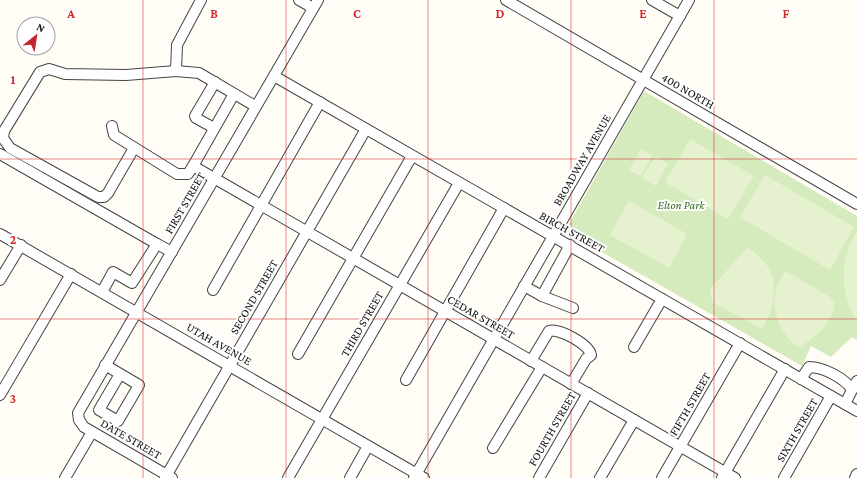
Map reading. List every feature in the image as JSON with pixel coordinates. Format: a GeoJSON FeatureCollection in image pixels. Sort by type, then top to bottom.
{"type":"FeatureCollection","features":[{"type":"Feature","properties":{"kind":"street"},"geometry":{"type":"LineString","coordinates":[[176,71],[177,45],[201,0]]}},
{"type":"Feature","properties":{"kind":"street"},"geometry":{"type":"LineString","coordinates":[[299,0],[315,4]]}},
{"type":"Feature","properties":{"kind":"street","name":"400 NORTH"},"geometry":{"type":"LineString","coordinates":[[506,0],[857,204]]}},
{"type":"Feature","properties":{"kind":"street"},"geometry":{"type":"LineString","coordinates":[[652,0],[680,16]]}},
{"type":"Feature","properties":{"kind":"street","name":"BROADWAY AVENUE"},"geometry":{"type":"LineString","coordinates":[[418,476],[524,286],[689,0]]}},
{"type":"Feature","properties":{"kind":"street","name":"FIRST STREET"},"geometry":{"type":"LineString","coordinates":[[79,420],[78,413],[105,365],[315,4]]}},
{"type":"Feature","properties":{"kind":"street"},"geometry":{"type":"LineString","coordinates":[[134,148],[108,193],[104,197],[98,197],[10,148],[3,138],[4,131],[40,72],[50,69],[65,74],[126,75],[176,71],[198,73],[255,106]]}},
{"type":"Feature","properties":{"kind":"street","name":"BIRCH STREET"},"geometry":{"type":"LineString","coordinates":[[274,76],[857,411]]}},
{"type":"Feature","properties":{"kind":"street"},"geometry":{"type":"LineString","coordinates":[[214,128],[196,118],[196,116],[215,82]]}},
{"type":"Feature","properties":{"kind":"street"},"geometry":{"type":"LineString","coordinates":[[112,126],[114,135],[134,148],[177,174],[188,174],[234,94]]}},
{"type":"Feature","properties":{"kind":"street"},"geometry":{"type":"LineString","coordinates":[[213,290],[320,102]]}},
{"type":"Feature","properties":{"kind":"street","name":"SECOND STREET"},"geometry":{"type":"LineString","coordinates":[[168,477],[366,129]]}},
{"type":"Feature","properties":{"kind":"street"},"geometry":{"type":"LineString","coordinates":[[0,154],[172,252]]}},
{"type":"Feature","properties":{"kind":"street"},"geometry":{"type":"LineString","coordinates":[[298,354],[412,156]]}},
{"type":"Feature","properties":{"kind":"street","name":"CEDAR STREET"},"geometry":{"type":"LineString","coordinates":[[193,166],[588,393],[680,447],[724,475],[734,478]]}},
{"type":"Feature","properties":{"kind":"street","name":"THIRD STREET"},"geometry":{"type":"LineString","coordinates":[[288,478],[459,182]]}},
{"type":"Feature","properties":{"kind":"street"},"geometry":{"type":"LineString","coordinates":[[406,380],[504,208]]}},
{"type":"Feature","properties":{"kind":"street","name":"UTAH AVENUE"},"geometry":{"type":"LineString","coordinates":[[0,234],[322,419],[418,476]]}},
{"type":"Feature","properties":{"kind":"street"},"geometry":{"type":"LineString","coordinates":[[102,292],[113,272],[132,283],[157,244]]}},
{"type":"Feature","properties":{"kind":"street"},"geometry":{"type":"LineString","coordinates":[[542,296],[570,245]]}},
{"type":"Feature","properties":{"kind":"street"},"geometry":{"type":"LineString","coordinates":[[0,280],[21,246]]}},
{"type":"Feature","properties":{"kind":"street"},"geometry":{"type":"LineString","coordinates":[[0,395],[71,274]]}},
{"type":"Feature","properties":{"kind":"street"},"geometry":{"type":"LineString","coordinates":[[524,286],[542,296],[573,308]]}},
{"type":"Feature","properties":{"kind":"street"},"geometry":{"type":"LineString","coordinates":[[634,347],[662,298]]}},
{"type":"Feature","properties":{"kind":"street"},"geometry":{"type":"LineString","coordinates":[[532,361],[549,331],[558,330],[590,350],[591,355],[586,359],[571,384]]}},
{"type":"Feature","properties":{"kind":"street","name":"FIFTH STREET"},"geometry":{"type":"LineString","coordinates":[[662,478],[740,343]]}},
{"type":"Feature","properties":{"kind":"street"},"geometry":{"type":"LineString","coordinates":[[105,365],[120,374],[138,385],[118,421],[99,410],[120,374]]}},
{"type":"Feature","properties":{"kind":"street"},"geometry":{"type":"LineString","coordinates":[[493,448],[542,367]]}},
{"type":"Feature","properties":{"kind":"street"},"geometry":{"type":"LineString","coordinates":[[802,379],[809,367],[816,367],[849,385],[854,386],[845,404]]}},
{"type":"Feature","properties":{"kind":"street"},"geometry":{"type":"LineString","coordinates":[[724,475],[786,370]]}},
{"type":"Feature","properties":{"kind":"street","name":"FOURTH STREET"},"geometry":{"type":"LineString","coordinates":[[539,478],[588,393]]}},
{"type":"Feature","properties":{"kind":"street","name":"SIXTH STREET"},"geometry":{"type":"LineString","coordinates":[[784,478],[832,396]]}},
{"type":"Feature","properties":{"kind":"street","name":"DATE STREET"},"geometry":{"type":"LineString","coordinates":[[79,420],[84,427],[168,477]]}},
{"type":"Feature","properties":{"kind":"street"},"geometry":{"type":"LineString","coordinates":[[600,478],[634,420]]}},
{"type":"Feature","properties":{"kind":"street"},"geometry":{"type":"LineString","coordinates":[[65,478],[92,432]]}},
{"type":"Feature","properties":{"kind":"street"},"geometry":{"type":"LineString","coordinates":[[350,478],[368,446]]}},
{"type":"Feature","properties":{"kind":"street"},"geometry":{"type":"LineString","coordinates":[[855,478],[857,474]]}},
{"type":"Feature","properties":{"kind":"green space","name":"Elton Park"},"geometry":{"type":"Polygon","coordinates":[[[644,91],[857,216],[857,340],[852,337],[831,357],[811,346],[802,366],[565,231],[644,91]]]}},
{"type":"Feature","properties":{"kind":"green space"},"geometry":{"type":"Polygon","coordinates":[[[690,139],[754,176],[728,219],[665,182],[690,139]]]}},
{"type":"Feature","properties":{"kind":"green space"},"geometry":{"type":"Polygon","coordinates":[[[641,149],[652,155],[641,176],[629,170],[641,149]]]}},
{"type":"Feature","properties":{"kind":"green space"},"geometry":{"type":"Polygon","coordinates":[[[655,157],[668,164],[656,186],[642,178],[655,157]]]}},
{"type":"Feature","properties":{"kind":"green space"},"geometry":{"type":"Polygon","coordinates":[[[765,175],[854,227],[830,270],[740,217],[765,175]]]}},
{"type":"Feature","properties":{"kind":"green space"},"geometry":{"type":"Polygon","coordinates":[[[629,201],[687,234],[669,268],[610,235],[629,201]]]}},
{"type":"Feature","properties":{"kind":"green space"},"geometry":{"type":"Polygon","coordinates":[[[857,231],[857,322],[847,299],[844,276],[847,253],[857,231]]]}},
{"type":"Feature","properties":{"kind":"green space"},"geometry":{"type":"Polygon","coordinates":[[[748,247],[766,264],[773,283],[774,299],[770,314],[762,329],[712,302],[710,289],[748,247]]]}},
{"type":"Feature","properties":{"kind":"green space"},"geometry":{"type":"Polygon","coordinates":[[[786,271],[830,297],[835,303],[827,324],[799,348],[784,332],[779,323],[776,312],[776,291],[786,271]]]}}]}
